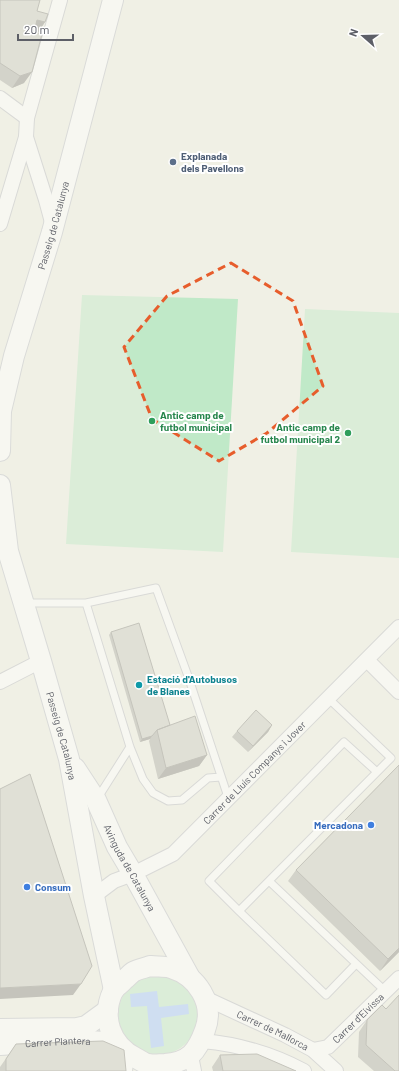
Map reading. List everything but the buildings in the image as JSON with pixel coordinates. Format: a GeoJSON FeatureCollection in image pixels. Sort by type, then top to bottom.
{"type":"FeatureCollection","features":[{"type":"Feature","properties":{"kind":"street"},"geometry":{"type":"LineString","coordinates":[[0,224],[26,136],[27,118],[60,0]]}},
{"type":"Feature","properties":{"kind":"street","name":"Passeig de Catalunya"},"geometry":{"type":"LineString","coordinates":[[0,451],[2,411],[14,356],[53,228],[113,0]]}},
{"type":"Feature","properties":{"kind":"street"},"geometry":{"type":"LineString","coordinates":[[0,98],[27,118]]}},
{"type":"Feature","properties":{"kind":"street"},"geometry":{"type":"LineString","coordinates":[[26,136],[53,228]]}},
{"type":"Feature","properties":{"kind":"street","name":"Passeig de Catalunya"},"geometry":{"type":"LineString","coordinates":[[0,485],[8,551],[69,759],[94,896],[114,990]]}},
{"type":"Feature","properties":{"kind":"street","name":"Carrer de Lluís Companys i Jover"},"geometry":{"type":"LineString","coordinates":[[94,896],[114,881],[134,874],[173,854],[228,797],[399,627]]}},
{"type":"Feature","properties":{"kind":"street"},"geometry":{"type":"LineString","coordinates":[[367,660],[399,692]]}},
{"type":"Feature","properties":{"kind":"street"},"geometry":{"type":"LineString","coordinates":[[0,682],[41,661]]}},
{"type":"Feature","properties":{"kind":"street","name":"Avinguda de Catalunya"},"geometry":{"type":"LineString","coordinates":[[69,759],[96,800],[117,847],[134,874],[189,976]]}},
{"type":"Feature","properties":{"kind":"street"},"geometry":{"type":"LineString","coordinates":[[196,1056],[207,1026],[208,1013],[204,998],[197,984],[189,976],[170,968],[150,966],[133,972],[114,990],[108,1010],[110,1028],[123,1056],[148,1064],[170,1063],[196,1056],[224,1042],[267,1054],[304,1071]]}},
{"type":"Feature","properties":{"kind":"street","name":"Carrer d'Eivissa"},"geometry":{"type":"LineString","coordinates":[[313,1050],[328,1047],[399,978]]}},
{"type":"Feature","properties":{"kind":"street","name":"Carrer de Mallorca"},"geometry":{"type":"LineString","coordinates":[[204,998],[285,1035],[313,1050],[336,1071]]}},
{"type":"Feature","properties":{"kind":"street","name":"Carrer Plantera"},"geometry":{"type":"LineString","coordinates":[[0,1029],[77,1028],[86,1026],[108,1010]]}},
{"type":"Feature","properties":{"kind":"street","name":"Carrer Plantera"},"geometry":{"type":"LineString","coordinates":[[0,1045],[76,1040],[123,1056]]}},
{"type":"Feature","properties":{"kind":"lane"},"geometry":{"type":"LineString","coordinates":[[24,603],[86,603],[156,588],[188,676],[228,797]]}},
{"type":"Feature","properties":{"kind":"lane"},"geometry":{"type":"LineString","coordinates":[[86,603],[130,747],[143,779],[153,793],[168,801],[182,800],[208,778],[221,777]]}},
{"type":"Feature","properties":{"kind":"lane"},"geometry":{"type":"LineString","coordinates":[[239,911],[391,758],[328,698]]}},
{"type":"Feature","properties":{"kind":"lane"},"geometry":{"type":"LineString","coordinates":[[356,964],[326,995],[209,881],[344,742],[377,772]]}},
{"type":"Feature","properties":{"kind":"lane"},"geometry":{"type":"LineString","coordinates":[[96,800],[130,747]]}},
{"type":"Feature","properties":{"kind":"lane"},"geometry":{"type":"LineString","coordinates":[[269,881],[385,991]]}},
{"type":"Feature","properties":{"kind":"highlighted area"},"geometry":{"type":"Polygon","coordinates":[[[231,263],[293,301],[323,386],[267,433],[219,461],[152,419],[124,347],[167,296],[231,263]]]}},
{"type":"Feature","properties":{"kind":"green space","name":"Antic camp de futbol municipal"},"geometry":{"type":"Polygon","coordinates":[[[82,295],[238,299],[223,552],[66,544],[82,295]]]}},
{"type":"Feature","properties":{"kind":"green space","name":"Antic camp de futbol municipal 2"},"geometry":{"type":"Polygon","coordinates":[[[305,309],[399,313],[399,558],[291,552],[305,309]]]}},
{"type":"Feature","properties":{"kind":"green space"},"geometry":{"type":"Polygon","coordinates":[[[158,975],[173,978],[186,987],[195,1000],[198,1015],[195,1030],[186,1043],[173,1052],[158,1055],[143,1052],[130,1043],[121,1030],[118,1015],[121,1000],[130,987],[143,978],[158,975]]]}},
{"type":"Feature","properties":{"kind":"water"},"geometry":{"type":"Polygon","coordinates":[[[157,991],[159,1007],[188,1004],[189,1014],[161,1018],[164,1046],[151,1048],[147,1006],[131,1007],[130,994],[157,991]]]}},
{"type":"Feature","properties":{"kind":"place","name":"Explanada dels Pavellons"},"geometry":{"type":"Point","coordinates":[173,162]}},
{"type":"Feature","properties":{"kind":"place","name":"Antic camp de futbol municipal"},"geometry":{"type":"Point","coordinates":[152,421]}},
{"type":"Feature","properties":{"kind":"place","name":"Antic camp de futbol municipal 2"},"geometry":{"type":"Point","coordinates":[348,433]}},
{"type":"Feature","properties":{"kind":"place","name":"Estació d'Autobusos de Blanes"},"geometry":{"type":"Point","coordinates":[139,685]}},
{"type":"Feature","properties":{"kind":"place","name":"Mercadona"},"geometry":{"type":"Point","coordinates":[371,825]}},
{"type":"Feature","properties":{"kind":"place","name":"Consum"},"geometry":{"type":"Point","coordinates":[27,887]}}]}
